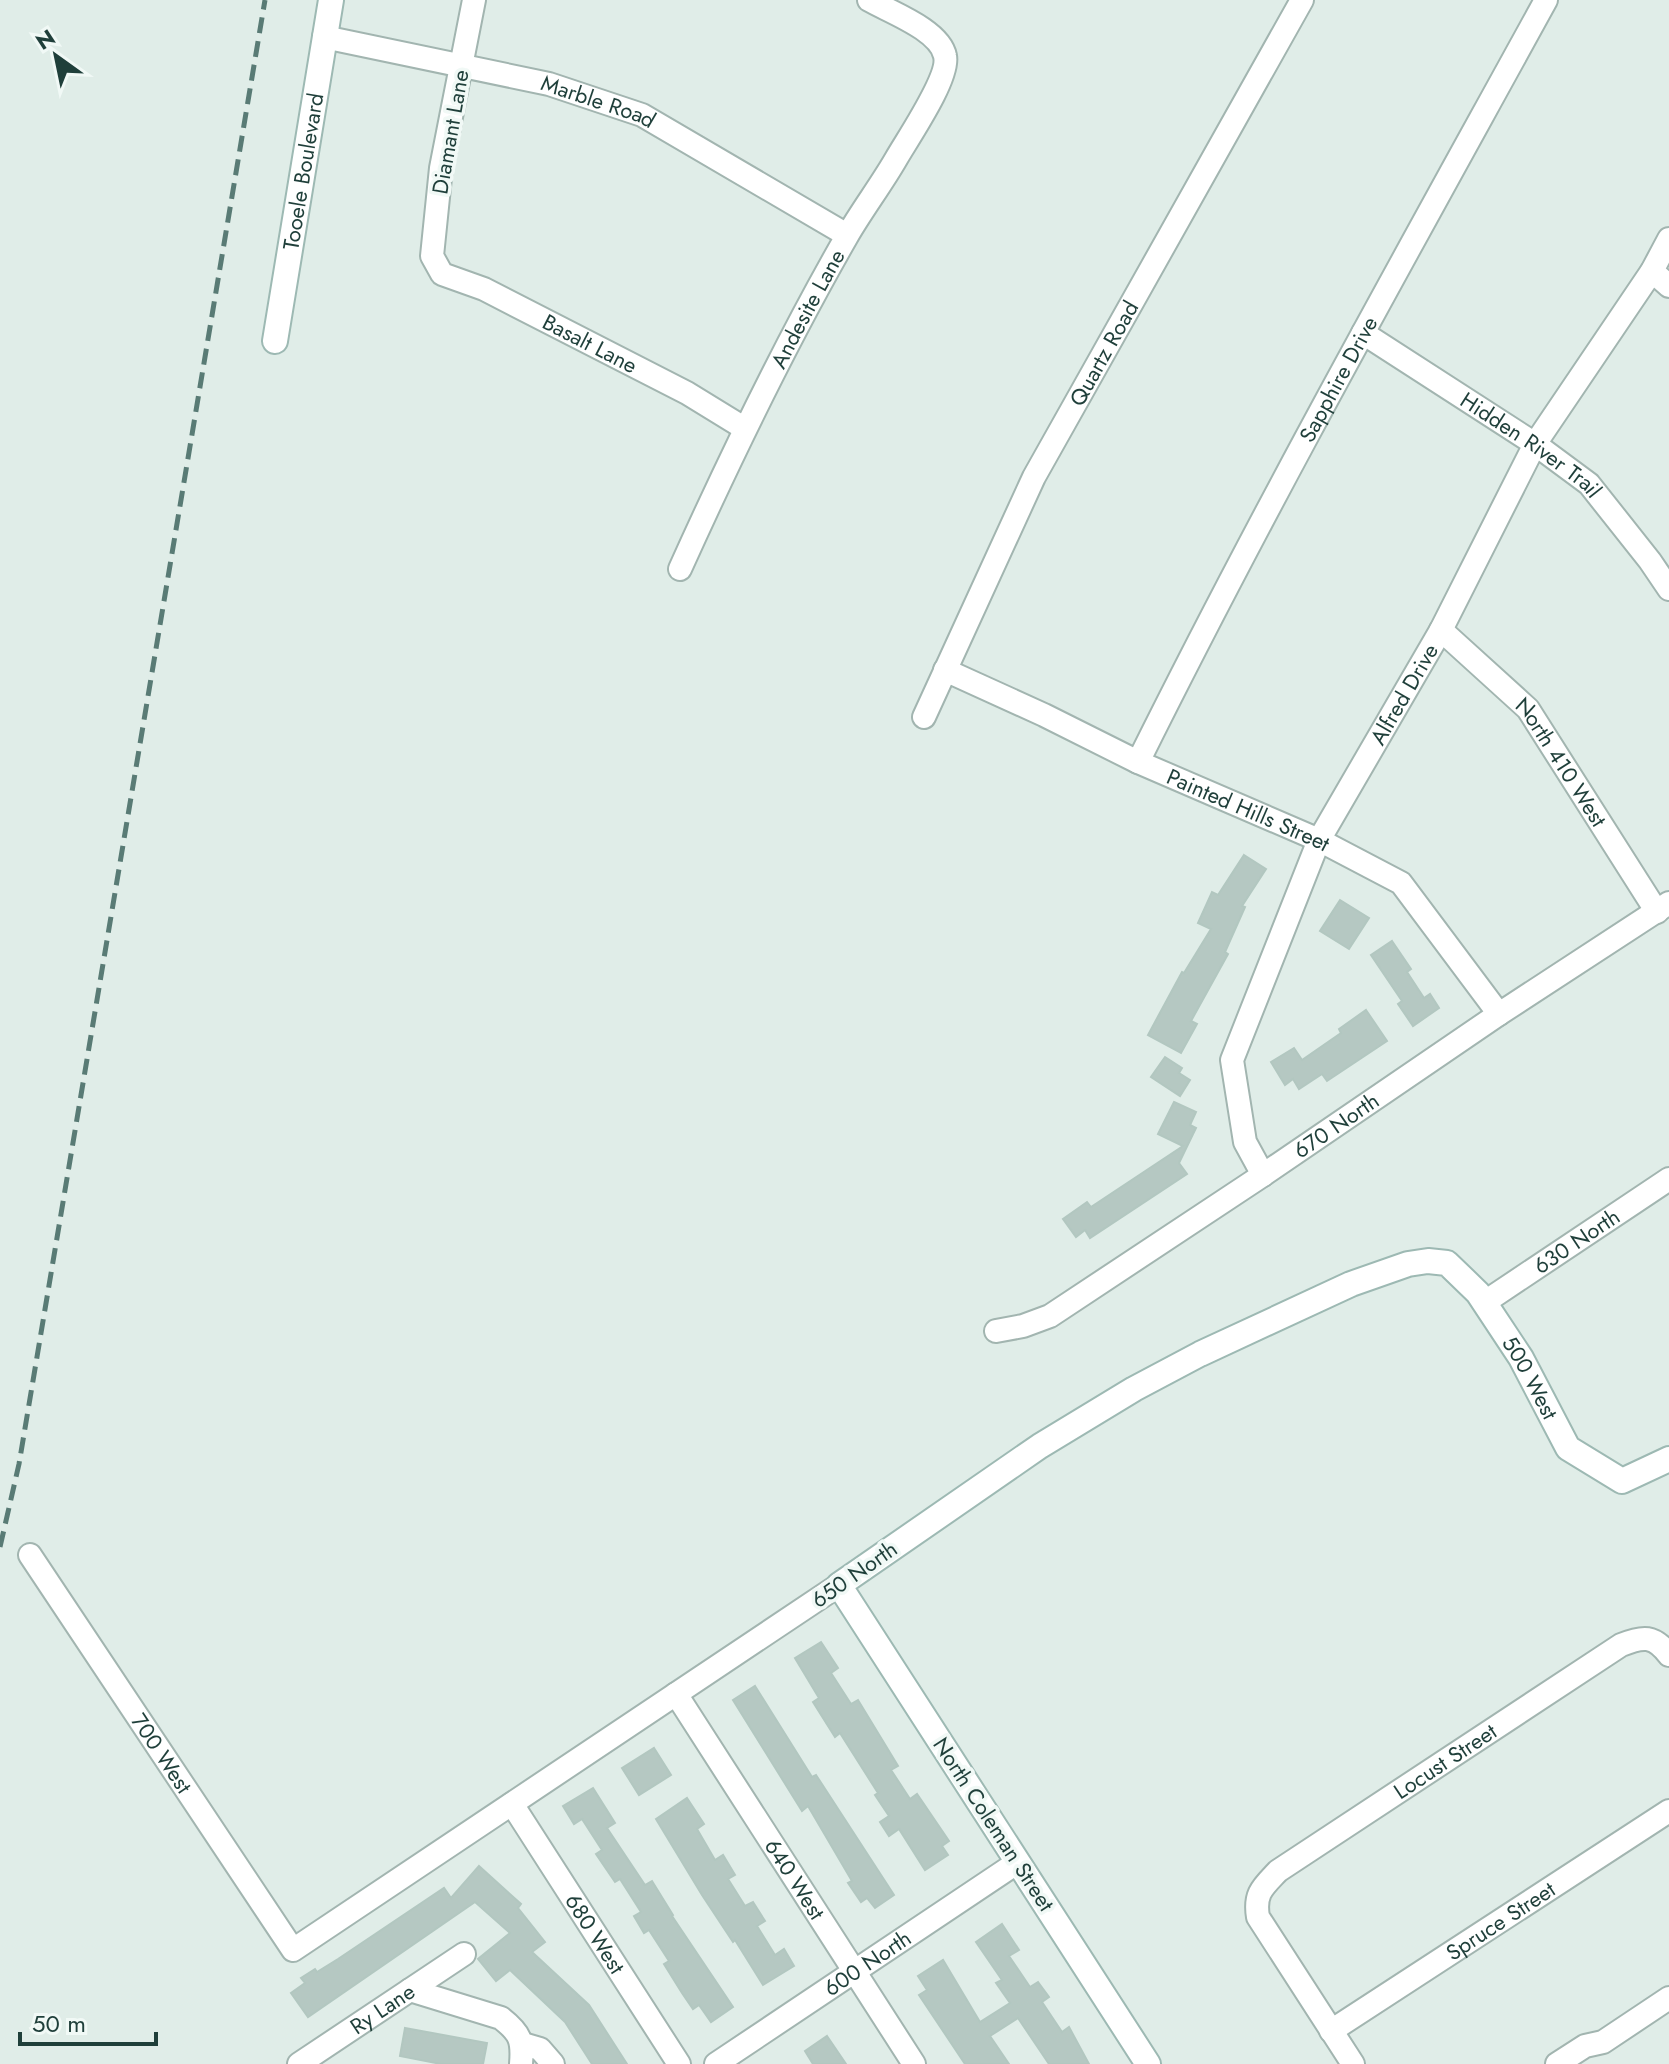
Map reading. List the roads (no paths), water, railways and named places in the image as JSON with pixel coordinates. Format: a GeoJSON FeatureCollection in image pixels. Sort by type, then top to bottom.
{"type":"FeatureCollection","features":[{"type":"Feature","properties":{"kind":"street","name":"Tooele Boulevard"},"geometry":{"type":"LineString","coordinates":[[275,341],[331,0]]}},
{"type":"Feature","properties":{"kind":"street","name":"Diamant Lane"},"geometry":{"type":"LineString","coordinates":[[437,264],[432,256],[441,168],[474,0]]}},
{"type":"Feature","properties":{"kind":"street","name":"Andesite Lane"},"geometry":{"type":"LineString","coordinates":[[680,569],[744,428],[847,235],[893,165],[945,74],[945,56],[937,40],[869,0]]}},
{"type":"Feature","properties":{"kind":"street","name":"Quartz Road"},"geometry":{"type":"LineString","coordinates":[[924,717],[1034,477],[1302,0]]}},
{"type":"Feature","properties":{"kind":"street","name":"Sapphire Drive"},"geometry":{"type":"LineString","coordinates":[[1138,762],[1188,661],[1363,333],[1546,0]]}},
{"type":"Feature","properties":{"kind":"street","name":"Marble Road"},"geometry":{"type":"LineString","coordinates":[[324,37],[549,84],[642,115],[847,235]]}},
{"type":"Feature","properties":{"kind":"street","name":"Alfred Drive"},"geometry":{"type":"LineString","coordinates":[[1263,1175],[1245,1142],[1232,1060],[1319,840],[1441,630],[1535,444],[1661,278],[1669,239]]}},
{"type":"Feature","properties":{"kind":"street","name":"Basalt Lane"},"geometry":{"type":"LineString","coordinates":[[437,264],[442,274],[484,289],[687,393],[744,428]]}},
{"type":"Feature","properties":{"kind":"street","name":"Hidden River Trail"},"geometry":{"type":"LineString","coordinates":[[1363,333],[1535,444],[1589,484],[1669,589]]}},
{"type":"Feature","properties":{"kind":"street","name":"North 410 West"},"geometry":{"type":"LineString","coordinates":[[1441,630],[1528,709],[1663,908]]}},
{"type":"Feature","properties":{"kind":"street","name":"Painted Hills Street"},"geometry":{"type":"LineString","coordinates":[[945,670],[1138,762],[1319,840],[1401,883],[1499,1014]]}},
{"type":"Feature","properties":{"kind":"street","name":"670 North"},"geometry":{"type":"LineString","coordinates":[[996,1331],[1023,1326],[1050,1316],[1499,1014],[1663,908]]}},
{"type":"Feature","properties":{"kind":"street","name":"630 North"},"geometry":{"type":"LineString","coordinates":[[1485,1302],[1669,1179]]}},
{"type":"Feature","properties":{"kind":"street","name":"650 North"},"geometry":{"type":"LineString","coordinates":[[293,1950],[839,1585],[1040,1446],[1147,1382],[1351,1284],[1408,1264],[1428,1261],[1447,1263]]}},
{"type":"Feature","properties":{"kind":"street","name":"500 West"},"geometry":{"type":"LineString","coordinates":[[1447,1263],[1485,1302],[1521,1358],[1568,1448],[1622,1481],[1669,1459]]}},
{"type":"Feature","properties":{"kind":"street","name":"700 West"},"geometry":{"type":"LineString","coordinates":[[30,1555],[293,1950]]}},
{"type":"Feature","properties":{"kind":"street","name":"North Coleman Street"},"geometry":{"type":"LineString","coordinates":[[839,1585],[1148,2064]]}},
{"type":"Feature","properties":{"kind":"street","name":"Locust Street"},"geometry":{"type":"LineString","coordinates":[[1331,2031],[1258,1917],[1256,1902],[1260,1890],[1278,1871],[1621,1645],[1648,1638],[1660,1643],[1669,1655]]}},
{"type":"Feature","properties":{"kind":"street","name":"640 West"},"geometry":{"type":"LineString","coordinates":[[676,1694],[914,2064]]}},
{"type":"Feature","properties":{"kind":"street","name":"680 West"},"geometry":{"type":"LineString","coordinates":[[512,1804],[679,2064]]}},
{"type":"Feature","properties":{"kind":"street","name":"Spruce Street"},"geometry":{"type":"LineString","coordinates":[[1331,2031],[1669,1811]]}},
{"type":"Feature","properties":{"kind":"street","name":"600 North"},"geometry":{"type":"LineString","coordinates":[[716,2064],[1018,1862]]}},
{"type":"Feature","properties":{"kind":"street","name":"Ry Lane"},"geometry":{"type":"LineString","coordinates":[[299,2064],[464,1954]]}},
{"type":"Feature","properties":{"kind":"street"},"geometry":{"type":"LineString","coordinates":[[410,1990],[491,2013],[510,2025],[522,2054],[540,2049],[553,2064]]}},
{"type":"Feature","properties":{"kind":"street"},"geometry":{"type":"LineString","coordinates":[[1557,2064],[1585,2046],[1603,2042],[1669,1998]]}},
{"type":"Feature","properties":{"kind":"street"},"geometry":{"type":"LineString","coordinates":[[1331,2031],[1353,2064]]}},
{"type":"Feature","properties":{"kind":"railway"},"geometry":{"type":"LineString","coordinates":[[0,1547],[19,1464],[265,0]]}}]}
